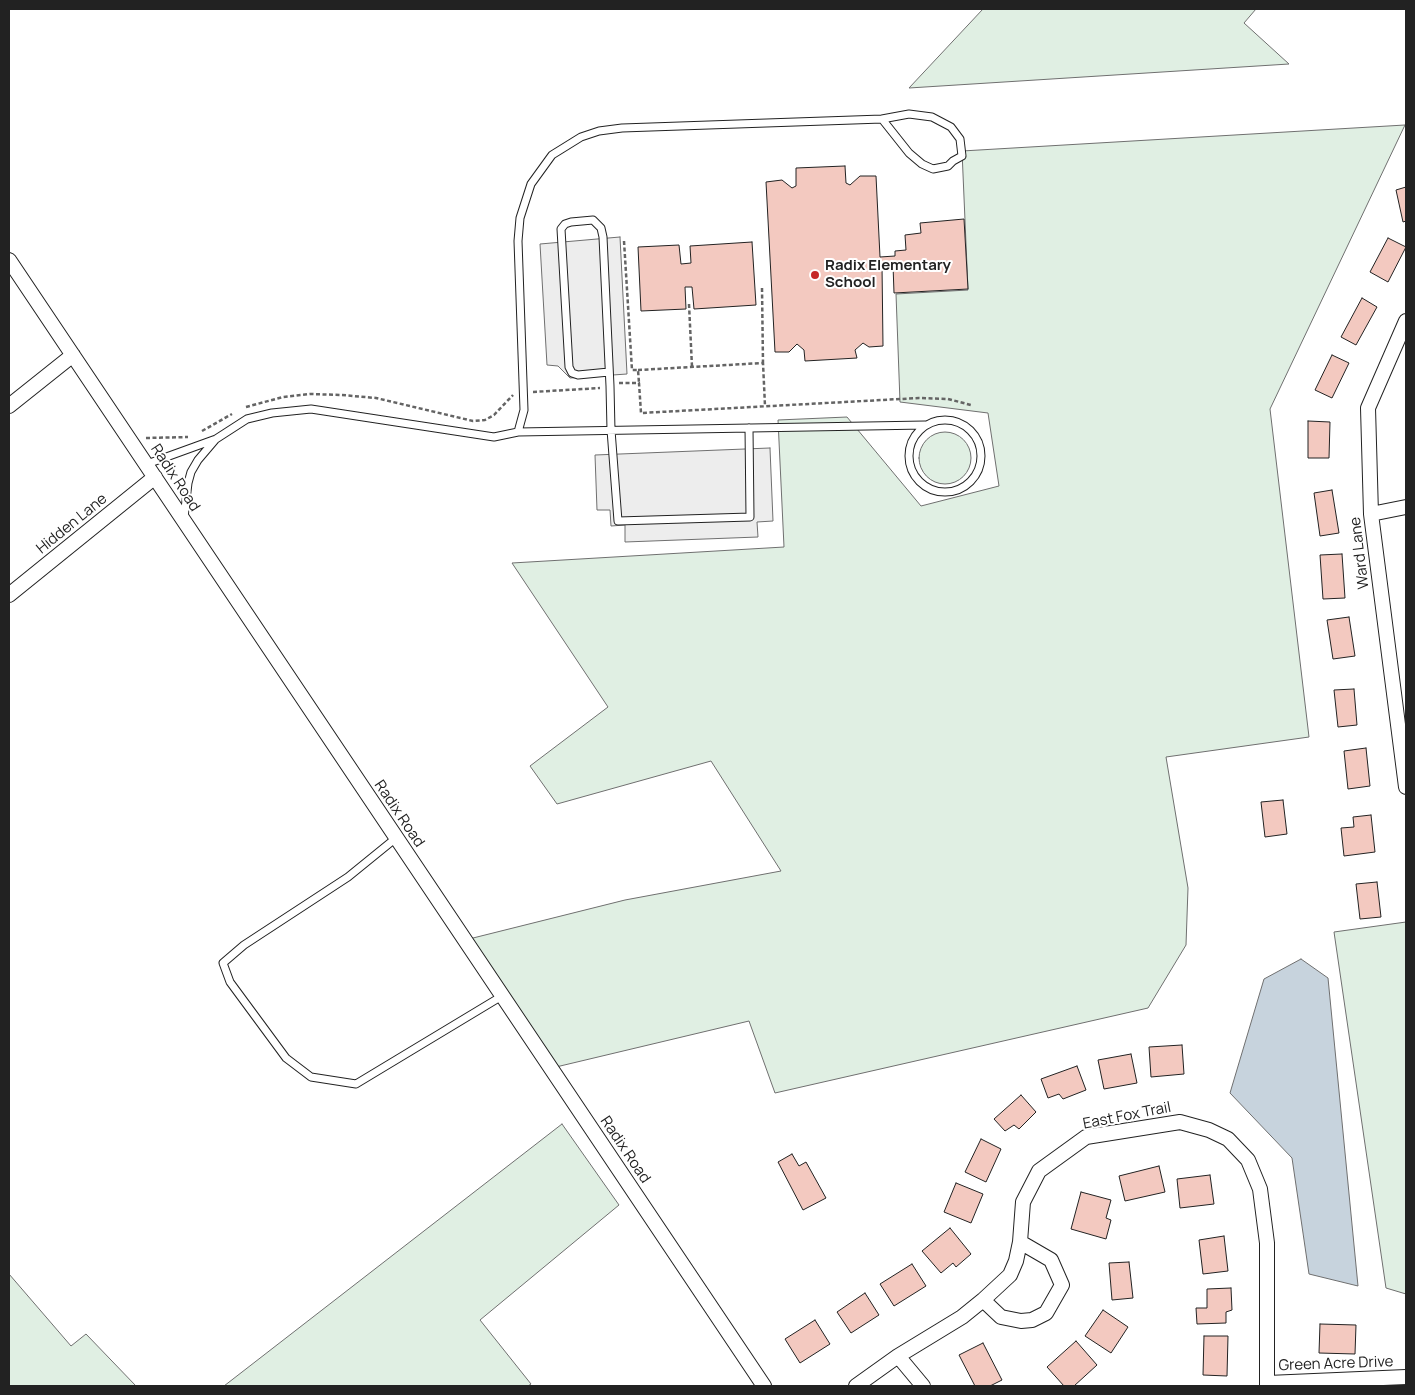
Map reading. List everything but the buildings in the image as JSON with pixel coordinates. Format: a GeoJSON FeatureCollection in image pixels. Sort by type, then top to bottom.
{"type":"FeatureCollection","features":[{"type":"Feature","properties":{"kind":"street","name":"Radix Road"},"geometry":{"type":"LineString","coordinates":[[9,260],[764,1386]]}},
{"type":"Feature","properties":{"kind":"street","name":"Ward Lane"},"geometry":{"type":"LineString","coordinates":[[1406,321],[1368,408],[1371,514],[1406,787]]}},
{"type":"Feature","properties":{"kind":"street"},"geometry":{"type":"LineString","coordinates":[[9,406],[73,355]]}},
{"type":"Feature","properties":{"kind":"street","name":"Hidden Lane"},"geometry":{"type":"LineString","coordinates":[[9,595],[156,477]]}},
{"type":"Feature","properties":{"kind":"street"},"geometry":{"type":"LineString","coordinates":[[1371,514],[1406,506]]}},
{"type":"Feature","properties":{"kind":"street","name":"East Fox Trail"},"geometry":{"type":"LineString","coordinates":[[856,1386],[898,1356],[962,1317],[1010,1275],[1016,1261],[1020,1242],[1023,1202],[1039,1171],[1086,1137],[1180,1122],[1209,1130],[1228,1139],[1248,1160],[1260,1189],[1267,1243],[1268,1384]]}},
{"type":"Feature","properties":{"kind":"street"},"geometry":{"type":"LineString","coordinates":[[983,1300],[1001,1317],[1027,1320],[1046,1313],[1062,1285],[1051,1260],[1020,1242]]}},
{"type":"Feature","properties":{"kind":"street"},"geometry":{"type":"LineString","coordinates":[[898,1356],[923,1386]]}},
{"type":"Feature","properties":{"kind":"street","name":"Green Acre Drive"},"geometry":{"type":"LineString","coordinates":[[1268,1384],[1406,1377]]}},
{"type":"Feature","properties":{"kind":"lane"},"geometry":{"type":"LineString","coordinates":[[518,432],[524,410],[518,241],[520,218],[531,184],[552,155],[581,137],[599,131],[622,128],[882,119],[909,114],[937,120],[951,127],[960,139],[962,156],[948,166],[933,169],[922,164],[909,153],[882,119]]}},
{"type":"Feature","properties":{"kind":"lane"},"geometry":{"type":"LineString","coordinates":[[609,372],[578,375],[572,372],[569,367],[561,229],[565,224],[571,222],[592,220],[601,228],[609,372],[611,430],[618,521],[750,517],[748,428]]}},
{"type":"Feature","properties":{"kind":"lane"},"geometry":{"type":"LineString","coordinates":[[147,464],[216,439],[247,419],[272,412],[311,409],[494,437],[518,432],[925,425],[943,419],[963,424],[978,439],[982,459],[975,479],[958,491],[937,492],[919,482],[909,464],[910,442],[925,425]]}},
{"type":"Feature","properties":{"kind":"lane"},"geometry":{"type":"LineString","coordinates":[[184,521],[191,472],[198,460],[216,439]]}},
{"type":"Feature","properties":{"kind":"lane"},"geometry":{"type":"LineString","coordinates":[[396,838],[348,876],[244,945],[223,963],[230,982],[286,1058],[311,1077],[356,1084],[502,996]]}},
{"type":"Feature","properties":{"kind":"path"},"geometry":{"type":"LineString","coordinates":[[624,241],[632,370],[763,363]]}},
{"type":"Feature","properties":{"kind":"path"},"geometry":{"type":"LineString","coordinates":[[762,288],[765,406]]}},
{"type":"Feature","properties":{"kind":"path"},"geometry":{"type":"LineString","coordinates":[[689,304],[692,367]]}},
{"type":"Feature","properties":{"kind":"path"},"geometry":{"type":"LineString","coordinates":[[638,370],[641,413],[931,398],[958,401],[971,405]]}},
{"type":"Feature","properties":{"kind":"path"},"geometry":{"type":"LineString","coordinates":[[618,384],[639,383]]}},
{"type":"Feature","properties":{"kind":"green space"},"geometry":{"type":"Polygon","coordinates":[[[983,9],[1256,9],[1244,23],[1289,64],[909,88],[983,9]]]}},
{"type":"Feature","properties":{"kind":"green space"},"geometry":{"type":"Polygon","coordinates":[[[1405,125],[1270,409],[1309,737],[1166,757],[1188,888],[1186,945],[1148,1008],[775,1093],[749,1021],[556,1067],[469,939],[625,900],[781,871],[711,761],[557,804],[530,766],[608,707],[512,563],[784,547],[778,420],[847,417],[921,506],[999,486],[988,413],[900,402],[896,294],[968,290],[962,151],[1405,125]]]}},
{"type":"Feature","properties":{"kind":"green space"},"geometry":{"type":"Polygon","coordinates":[[[940,432],[950,432],[960,436],[967,443],[971,458],[967,473],[960,480],[950,484],[940,484],[930,480],[923,473],[919,463],[919,453],[923,443],[930,436],[940,432]]]}},
{"type":"Feature","properties":{"kind":"green space"},"geometry":{"type":"Polygon","coordinates":[[[1406,922],[1406,1294],[1386,1288],[1334,932],[1406,922]]]}},
{"type":"Feature","properties":{"kind":"green space"},"geometry":{"type":"Polygon","coordinates":[[[562,1124],[619,1205],[480,1320],[531,1384],[528,1386],[224,1386],[562,1124]]]}},
{"type":"Feature","properties":{"kind":"green space"},"geometry":{"type":"Polygon","coordinates":[[[9,1274],[71,1346],[86,1334],[136,1386],[9,1386],[9,1274]]]}},
{"type":"Feature","properties":{"kind":"shaded area"},"geometry":{"type":"Polygon","coordinates":[[[620,237],[627,374],[570,378],[558,366],[547,365],[540,244],[620,237]]]}},
{"type":"Feature","properties":{"kind":"shaded area"},"geometry":{"type":"Polygon","coordinates":[[[770,448],[773,521],[757,522],[758,537],[625,542],[625,525],[611,526],[610,510],[597,510],[595,455],[770,448]]]}},
{"type":"Feature","properties":{"kind":"shaded area"},"geometry":{"type":"Polygon","coordinates":[[[1301,959],[1328,978],[1358,1286],[1309,1274],[1292,1158],[1230,1093],[1264,979],[1301,959]]]}},
{"type":"Feature","properties":{"kind":"place","name":"Radix Elementary School"},"geometry":{"type":"Point","coordinates":[815,275]}}]}
